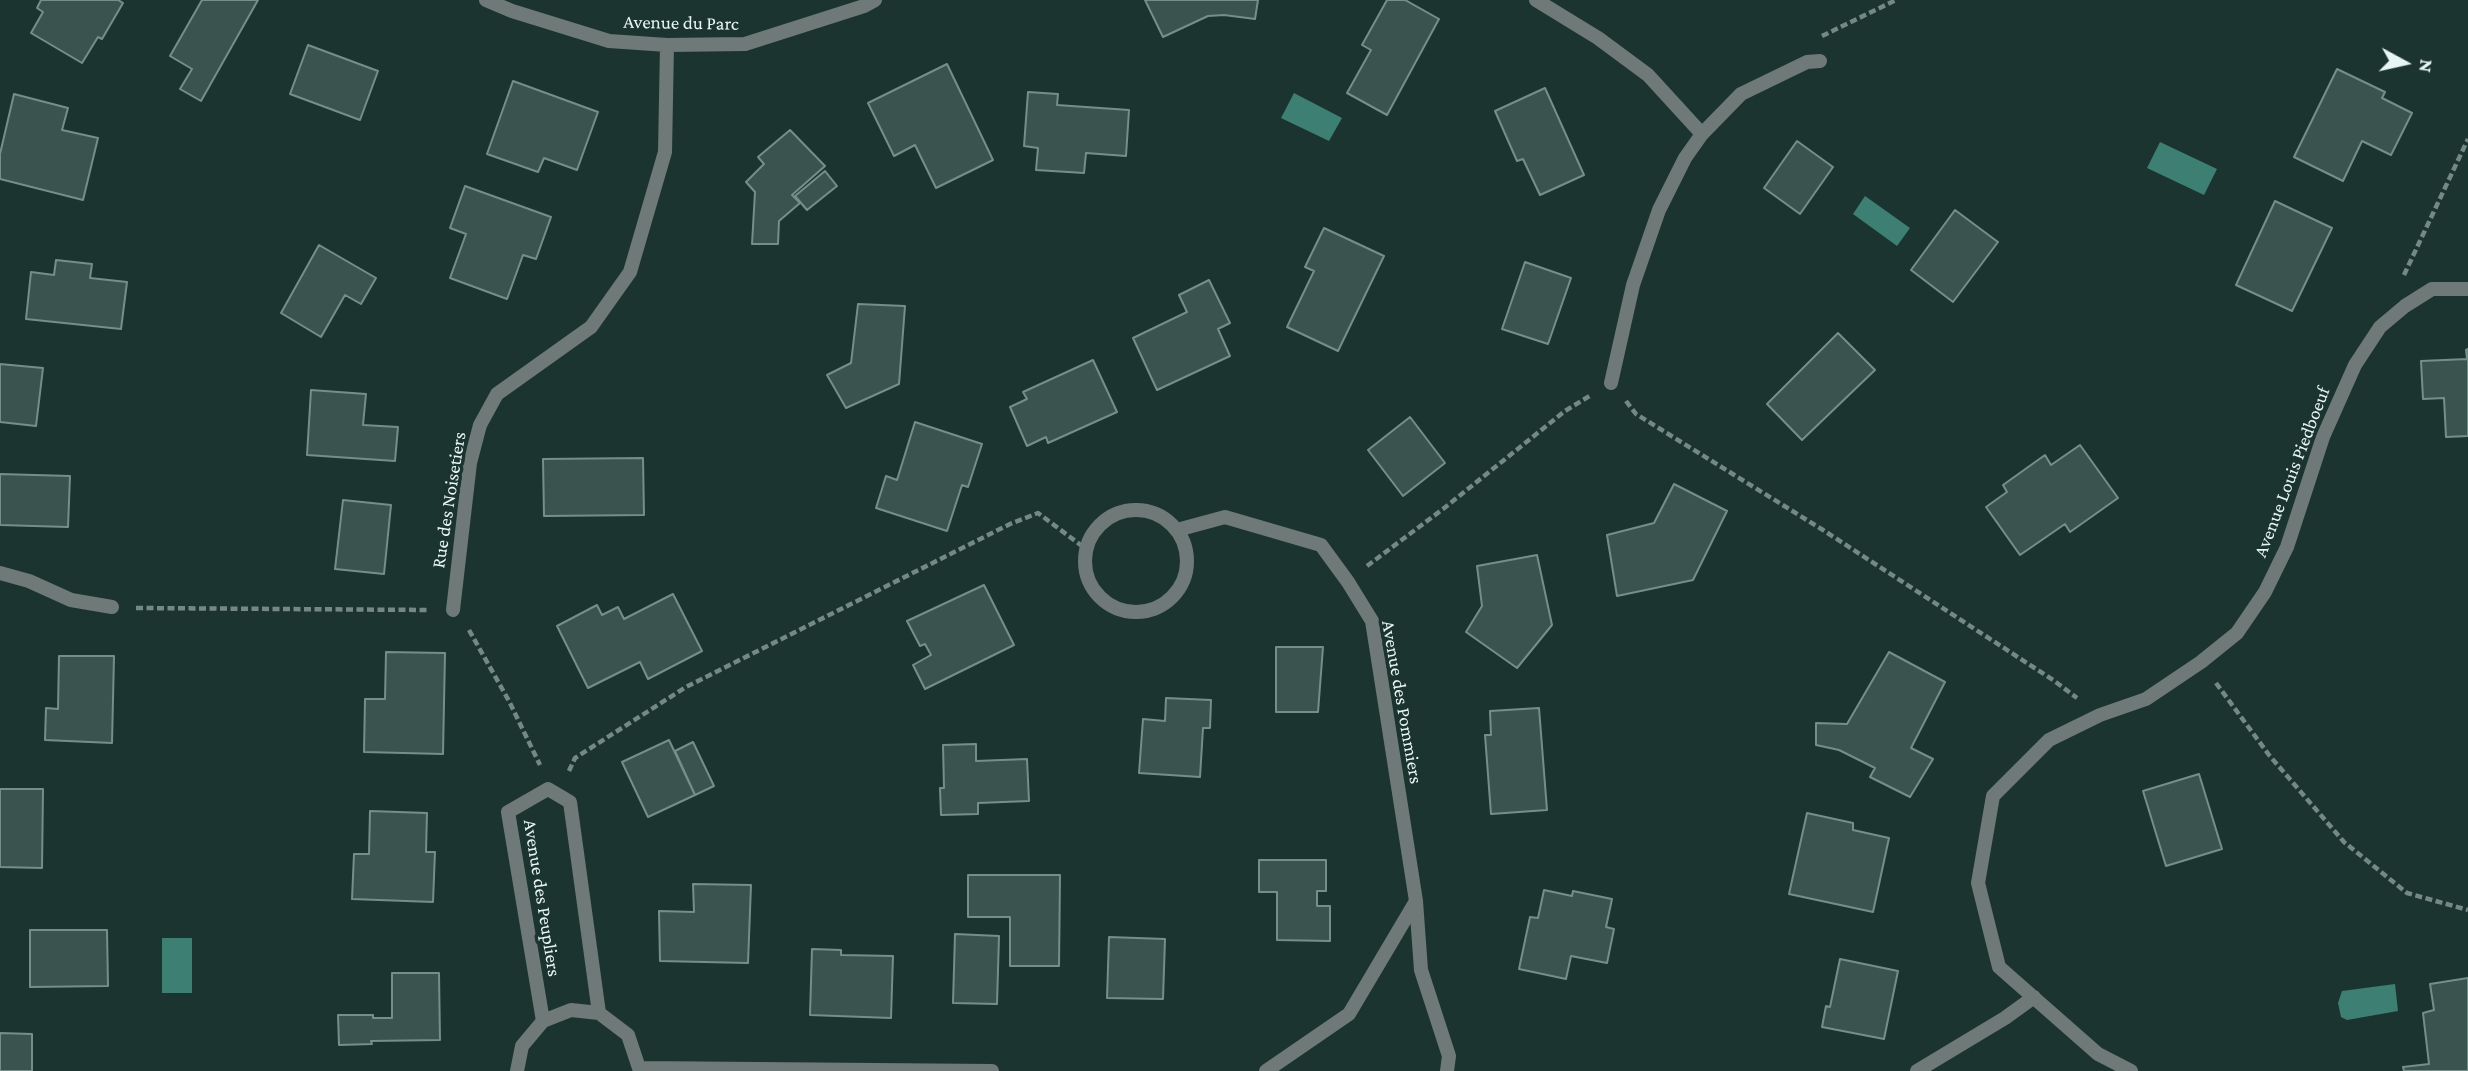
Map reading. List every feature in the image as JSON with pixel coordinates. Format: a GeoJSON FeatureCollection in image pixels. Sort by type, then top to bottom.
{"type":"FeatureCollection","features":[{"type":"Feature","properties":{"kind":"street","name":"Avenue du Parc"},"geometry":{"type":"LineString","coordinates":[[486,0],[512,11],[609,41],[667,45],[745,44],[864,6],[875,0]]}},
{"type":"Feature","properties":{"kind":"street"},"geometry":{"type":"LineString","coordinates":[[1536,0],[1598,38],[1648,75],[1702,134]]}},
{"type":"Feature","properties":{"kind":"street","name":"Rue des Noisetiers"},"geometry":{"type":"LineString","coordinates":[[453,610],[470,463],[480,425],[496,394],[591,327],[631,272],[665,152],[667,45]]}},
{"type":"Feature","properties":{"kind":"street"},"geometry":{"type":"LineString","coordinates":[[1611,383],[1633,285],[1659,211],[1685,158],[1702,134],[1741,94],[1813,62]]}},
{"type":"Feature","properties":{"kind":"street","name":"Avenue Louis Piedboeuf"},"geometry":{"type":"LineString","coordinates":[[2131,1071],[2098,1054],[1999,967],[1978,883],[1993,796],[2049,740],[2100,715],[2146,699],[2201,662],[2237,633],[2265,592],[2287,547],[2323,437],[2355,365],[2379,327],[2432,289],[2468,289]]}},
{"type":"Feature","properties":{"kind":"street"},"geometry":{"type":"LineString","coordinates":[[1127,510],[1146,510],[1162,516],[1178,530],[1186,546],[1188,569],[1182,586],[1169,602],[1153,611],[1121,611],[1113,608],[1093,591],[1084,568],[1086,550],[1095,530],[1108,518],[1127,510]]}},
{"type":"Feature","properties":{"kind":"street","name":"Avenue des Pommiers"},"geometry":{"type":"LineString","coordinates":[[1178,530],[1225,517],[1321,545],[1372,621],[1416,901],[1421,970],[1449,1056],[1447,1071]]}},
{"type":"Feature","properties":{"kind":"street"},"geometry":{"type":"LineString","coordinates":[[0,573],[71,600],[112,607]]}},
{"type":"Feature","properties":{"kind":"street","name":"Avenue des Peupliers"},"geometry":{"type":"LineString","coordinates":[[543,1021],[508,812],[553,792],[570,802],[599,1013]]}},
{"type":"Feature","properties":{"kind":"street"},"geometry":{"type":"LineString","coordinates":[[1266,1071],[1349,1014],[1416,901]]}},
{"type":"Feature","properties":{"kind":"street"},"geometry":{"type":"LineString","coordinates":[[1917,1071],[2005,1018],[2034,997]]}},
{"type":"Feature","properties":{"kind":"street"},"geometry":{"type":"LineString","coordinates":[[517,1071],[522,1046],[543,1021],[571,1010],[599,1013],[628,1035],[640,1069],[992,1071]]}},
{"type":"Feature","properties":{"kind":"path"},"geometry":{"type":"LineString","coordinates":[[1813,62],[1822,34],[1896,0]]}},
{"type":"Feature","properties":{"kind":"path"},"geometry":{"type":"LineString","coordinates":[[2403,277],[2468,139]]}},
{"type":"Feature","properties":{"kind":"path"},"geometry":{"type":"LineString","coordinates":[[1348,582],[1565,411],[1611,383],[1636,414],[1823,530],[2053,680],[2100,715]]}},
{"type":"Feature","properties":{"kind":"path"},"geometry":{"type":"LineString","coordinates":[[553,792],[575,758],[686,687],[1010,524],[1038,513],[1086,550]]}},
{"type":"Feature","properties":{"kind":"path"},"geometry":{"type":"LineString","coordinates":[[112,607],[190,610],[453,610],[467,627],[509,701],[553,792]]}},
{"type":"Feature","properties":{"kind":"path"},"geometry":{"type":"LineString","coordinates":[[2201,662],[2269,755],[2344,842],[2407,893],[2468,910]]}},
{"type":"Feature","properties":{"kind":"shaded area"},"geometry":{"type":"Polygon","coordinates":[[[1294,93],[1342,118],[1329,141],[1281,118],[1294,93]]]}},
{"type":"Feature","properties":{"kind":"shaded area"},"geometry":{"type":"Polygon","coordinates":[[[2160,142],[2217,169],[2204,195],[2147,168],[2160,142]]]}},
{"type":"Feature","properties":{"kind":"shaded area"},"geometry":{"type":"Polygon","coordinates":[[[1865,196],[1910,228],[1897,246],[1853,214],[1865,196]]]}},
{"type":"Feature","properties":{"kind":"shaded area"},"geometry":{"type":"Polygon","coordinates":[[[162,938],[192,938],[192,993],[162,993],[162,938]]]}},
{"type":"Feature","properties":{"kind":"shaded area"},"geometry":{"type":"Polygon","coordinates":[[[2395,984],[2398,1011],[2347,1020],[2341,1017],[2338,1003],[2342,991],[2395,984]]]}},
{"type":"Feature","properties":{"kind":"building"},"geometry":{"type":"Polygon","coordinates":[[[41,0],[118,0],[123,3],[102,39],[98,37],[82,63],[31,33],[43,12],[37,8],[41,0]]]}},
{"type":"Feature","properties":{"kind":"building"},"geometry":{"type":"Polygon","coordinates":[[[202,0],[258,0],[201,101],[180,89],[192,69],[170,56],[202,0]]]}},
{"type":"Feature","properties":{"kind":"building"},"geometry":{"type":"Polygon","coordinates":[[[1145,0],[1258,0],[1255,19],[1208,16],[1163,37],[1145,0]]]}},
{"type":"Feature","properties":{"kind":"building"},"geometry":{"type":"Polygon","coordinates":[[[1387,0],[1405,0],[1439,19],[1387,115],[1347,93],[1371,50],[1362,45],[1387,0]]]}},
{"type":"Feature","properties":{"kind":"building"},"geometry":{"type":"Polygon","coordinates":[[[308,45],[378,71],[360,120],[290,94],[308,45]]]}},
{"type":"Feature","properties":{"kind":"building"},"geometry":{"type":"Polygon","coordinates":[[[947,64],[993,160],[936,188],[915,145],[894,156],[868,103],[947,64]]]}},
{"type":"Feature","properties":{"kind":"building"},"geometry":{"type":"Polygon","coordinates":[[[2337,69],[2385,92],[2382,98],[2412,113],[2391,155],[2362,141],[2343,181],[2294,157],[2337,69]]]}},
{"type":"Feature","properties":{"kind":"building"},"geometry":{"type":"Polygon","coordinates":[[[513,81],[598,112],[577,170],[544,158],[538,172],[487,154],[513,81]]]}},
{"type":"Feature","properties":{"kind":"building"},"geometry":{"type":"Polygon","coordinates":[[[1545,88],[1584,175],[1540,195],[1523,159],[1517,161],[1495,111],[1545,88]]]}},
{"type":"Feature","properties":{"kind":"building"},"geometry":{"type":"Polygon","coordinates":[[[1028,92],[1058,94],[1057,105],[1129,110],[1126,156],[1086,153],[1084,173],[1036,170],[1038,148],[1024,146],[1028,92]]]}},
{"type":"Feature","properties":{"kind":"building"},"geometry":{"type":"Polygon","coordinates":[[[14,94],[68,108],[62,130],[98,138],[83,200],[0,179],[0,154],[14,94]]]}},
{"type":"Feature","properties":{"kind":"building"},"geometry":{"type":"Polygon","coordinates":[[[790,130],[825,166],[792,195],[800,203],[779,221],[778,244],[752,244],[755,192],[746,182],[764,164],[758,157],[790,130]]]}},
{"type":"Feature","properties":{"kind":"building"},"geometry":{"type":"Polygon","coordinates":[[[1797,141],[1833,167],[1800,214],[1764,188],[1797,141]]]}},
{"type":"Feature","properties":{"kind":"building"},"geometry":{"type":"Polygon","coordinates":[[[825,171],[837,186],[807,210],[795,196],[825,171]]]}},
{"type":"Feature","properties":{"kind":"building"},"geometry":{"type":"Polygon","coordinates":[[[465,186],[551,217],[536,259],[523,255],[507,299],[450,278],[466,234],[450,228],[465,186]]]}},
{"type":"Feature","properties":{"kind":"building"},"geometry":{"type":"Polygon","coordinates":[[[2275,201],[2332,228],[2292,311],[2236,285],[2275,201]]]}},
{"type":"Feature","properties":{"kind":"building"},"geometry":{"type":"Polygon","coordinates":[[[1955,210],[1998,242],[1953,302],[1911,270],[1955,210]]]}},
{"type":"Feature","properties":{"kind":"building"},"geometry":{"type":"Polygon","coordinates":[[[1324,228],[1384,256],[1338,351],[1287,327],[1314,271],[1305,267],[1324,228]]]}},
{"type":"Feature","properties":{"kind":"building"},"geometry":{"type":"Polygon","coordinates":[[[319,245],[376,278],[361,304],[345,295],[321,337],[281,313],[319,245]]]}},
{"type":"Feature","properties":{"kind":"building"},"geometry":{"type":"Polygon","coordinates":[[[56,260],[92,264],[90,278],[127,282],[121,329],[26,319],[31,272],[54,275],[56,260]]]}},
{"type":"Feature","properties":{"kind":"building"},"geometry":{"type":"Polygon","coordinates":[[[1525,262],[1571,278],[1548,344],[1502,329],[1525,262]]]}},
{"type":"Feature","properties":{"kind":"building"},"geometry":{"type":"Polygon","coordinates":[[[1209,280],[1230,323],[1218,329],[1230,356],[1157,390],[1133,338],[1187,312],[1179,295],[1209,280]]]}},
{"type":"Feature","properties":{"kind":"building"},"geometry":{"type":"Polygon","coordinates":[[[858,304],[905,306],[899,384],[846,408],[827,375],[851,363],[858,304]]]}},
{"type":"Feature","properties":{"kind":"building"},"geometry":{"type":"Polygon","coordinates":[[[1838,333],[1875,370],[1802,440],[1767,404],[1838,333]]]}},
{"type":"Feature","properties":{"kind":"building"},"geometry":{"type":"Polygon","coordinates":[[[2468,349],[2468,436],[2446,437],[2444,398],[2423,399],[2421,361],[2467,359],[2468,349]]]}},
{"type":"Feature","properties":{"kind":"building"},"geometry":{"type":"Polygon","coordinates":[[[1093,360],[1117,412],[1048,443],[1046,437],[1027,446],[1010,407],[1027,399],[1023,392],[1093,360]]]}},
{"type":"Feature","properties":{"kind":"building"},"geometry":{"type":"Polygon","coordinates":[[[0,364],[43,368],[36,426],[0,422],[0,364]]]}},
{"type":"Feature","properties":{"kind":"building"},"geometry":{"type":"Polygon","coordinates":[[[311,390],[366,394],[363,425],[398,427],[395,461],[307,455],[311,390]]]}},
{"type":"Feature","properties":{"kind":"building"},"geometry":{"type":"Polygon","coordinates":[[[1410,417],[1445,463],[1403,496],[1368,450],[1410,417]]]}},
{"type":"Feature","properties":{"kind":"building"},"geometry":{"type":"Polygon","coordinates":[[[915,422],[982,444],[968,487],[962,485],[947,531],[876,508],[886,476],[897,480],[915,422]]]}},
{"type":"Feature","properties":{"kind":"building"},"geometry":{"type":"Polygon","coordinates":[[[2080,445],[2118,498],[2070,532],[2065,524],[2020,555],[1986,507],[2007,492],[2003,485],[2045,455],[2051,465],[2080,445]]]}},
{"type":"Feature","properties":{"kind":"building"},"geometry":{"type":"Polygon","coordinates":[[[643,458],[644,515],[544,516],[543,459],[643,458]]]}},
{"type":"Feature","properties":{"kind":"building"},"geometry":{"type":"Polygon","coordinates":[[[0,474],[70,476],[68,527],[0,525],[0,474]]]}},
{"type":"Feature","properties":{"kind":"building"},"geometry":{"type":"Polygon","coordinates":[[[1674,484],[1727,511],[1693,580],[1617,596],[1607,535],[1654,523],[1674,484]]]}},
{"type":"Feature","properties":{"kind":"building"},"geometry":{"type":"Polygon","coordinates":[[[343,500],[391,505],[384,574],[335,569],[343,500]]]}},
{"type":"Feature","properties":{"kind":"building"},"geometry":{"type":"Polygon","coordinates":[[[1537,555],[1552,625],[1517,668],[1466,632],[1482,606],[1477,566],[1537,555]]]}},
{"type":"Feature","properties":{"kind":"building"},"geometry":{"type":"Polygon","coordinates":[[[984,585],[1014,645],[925,689],[913,665],[931,655],[925,644],[920,646],[907,621],[984,585]]]}},
{"type":"Feature","properties":{"kind":"building"},"geometry":{"type":"Polygon","coordinates":[[[673,594],[702,651],[648,679],[640,662],[588,688],[557,626],[597,605],[602,615],[618,607],[624,619],[673,594]]]}},
{"type":"Feature","properties":{"kind":"building"},"geometry":{"type":"Polygon","coordinates":[[[1276,647],[1323,647],[1318,712],[1276,712],[1276,647]]]}},
{"type":"Feature","properties":{"kind":"building"},"geometry":{"type":"Polygon","coordinates":[[[386,652],[445,653],[443,754],[364,752],[365,699],[385,699],[386,652]]]}},
{"type":"Feature","properties":{"kind":"building"},"geometry":{"type":"Polygon","coordinates":[[[1889,652],[1945,682],[1911,748],[1933,759],[1910,797],[1870,777],[1875,768],[1839,750],[1816,745],[1816,723],[1847,724],[1889,652]]]}},
{"type":"Feature","properties":{"kind":"building"},"geometry":{"type":"Polygon","coordinates":[[[59,656],[114,656],[112,743],[45,740],[46,708],[58,709],[59,656]]]}},
{"type":"Feature","properties":{"kind":"building"},"geometry":{"type":"Polygon","coordinates":[[[1166,698],[1211,700],[1210,728],[1203,728],[1200,777],[1139,773],[1143,719],[1165,721],[1166,698]]]}},
{"type":"Feature","properties":{"kind":"building"},"geometry":{"type":"Polygon","coordinates":[[[1539,708],[1547,810],[1491,814],[1485,735],[1491,735],[1490,711],[1539,708]]]}},
{"type":"Feature","properties":{"kind":"building"},"geometry":{"type":"Polygon","coordinates":[[[669,740],[695,795],[648,817],[622,762],[669,740]]]}},
{"type":"Feature","properties":{"kind":"building"},"geometry":{"type":"Polygon","coordinates":[[[693,742],[714,786],[695,795],[675,751],[693,742]]]}},
{"type":"Feature","properties":{"kind":"building"},"geometry":{"type":"Polygon","coordinates":[[[976,744],[976,761],[1027,759],[1029,801],[978,803],[978,814],[941,815],[940,788],[944,788],[943,745],[976,744]]]}},
{"type":"Feature","properties":{"kind":"building"},"geometry":{"type":"Polygon","coordinates":[[[2199,774],[2222,849],[2166,866],[2143,791],[2199,774]]]}},
{"type":"Feature","properties":{"kind":"building"},"geometry":{"type":"Polygon","coordinates":[[[0,789],[43,789],[42,868],[0,867],[0,789]]]}},
{"type":"Feature","properties":{"kind":"building"},"geometry":{"type":"Polygon","coordinates":[[[370,811],[427,813],[426,852],[435,852],[433,902],[352,899],[354,854],[369,854],[370,811]]]}},
{"type":"Feature","properties":{"kind":"building"},"geometry":{"type":"Polygon","coordinates":[[[1807,813],[1853,823],[1853,830],[1889,838],[1873,912],[1789,894],[1807,813]]]}},
{"type":"Feature","properties":{"kind":"building"},"geometry":{"type":"Polygon","coordinates":[[[1259,860],[1326,860],[1326,891],[1317,891],[1317,906],[1330,906],[1330,941],[1277,940],[1277,892],[1259,892],[1259,860]]]}},
{"type":"Feature","properties":{"kind":"building"},"geometry":{"type":"Polygon","coordinates":[[[968,875],[1060,875],[1059,966],[1010,966],[1010,917],[968,917],[968,875]]]}},
{"type":"Feature","properties":{"kind":"building"},"geometry":{"type":"Polygon","coordinates":[[[693,884],[751,885],[748,963],[660,961],[659,911],[694,912],[693,884]]]}},
{"type":"Feature","properties":{"kind":"building"},"geometry":{"type":"Polygon","coordinates":[[[1544,890],[1572,896],[1573,891],[1612,899],[1606,927],[1614,929],[1607,963],[1571,956],[1566,979],[1519,969],[1530,917],[1538,918],[1544,890]]]}},
{"type":"Feature","properties":{"kind":"building"},"geometry":{"type":"Polygon","coordinates":[[[30,930],[107,930],[108,986],[30,987],[30,930]]]}},
{"type":"Feature","properties":{"kind":"building"},"geometry":{"type":"Polygon","coordinates":[[[955,934],[999,936],[997,1004],[953,1003],[955,934]]]}},
{"type":"Feature","properties":{"kind":"building"},"geometry":{"type":"Polygon","coordinates":[[[1109,937],[1165,939],[1163,999],[1107,998],[1109,937]]]}},
{"type":"Feature","properties":{"kind":"building"},"geometry":{"type":"Polygon","coordinates":[[[812,949],[841,950],[841,955],[893,956],[891,1018],[810,1015],[812,949]]]}},
{"type":"Feature","properties":{"kind":"building"},"geometry":{"type":"Polygon","coordinates":[[[1840,959],[1898,971],[1884,1039],[1822,1027],[1826,1006],[1830,1007],[1840,959]]]}},
{"type":"Feature","properties":{"kind":"building"},"geometry":{"type":"Polygon","coordinates":[[[392,973],[439,973],[440,1040],[371,1041],[372,1044],[339,1045],[338,1015],[392,1018],[392,973]]]}},
{"type":"Feature","properties":{"kind":"building"},"geometry":{"type":"Polygon","coordinates":[[[2468,978],[2468,1071],[2404,1071],[2403,1067],[2429,1064],[2423,1013],[2434,1010],[2430,984],[2468,978]]]}},
{"type":"Feature","properties":{"kind":"building"},"geometry":{"type":"Polygon","coordinates":[[[0,1033],[32,1034],[32,1071],[0,1071],[0,1033]]]}}]}
